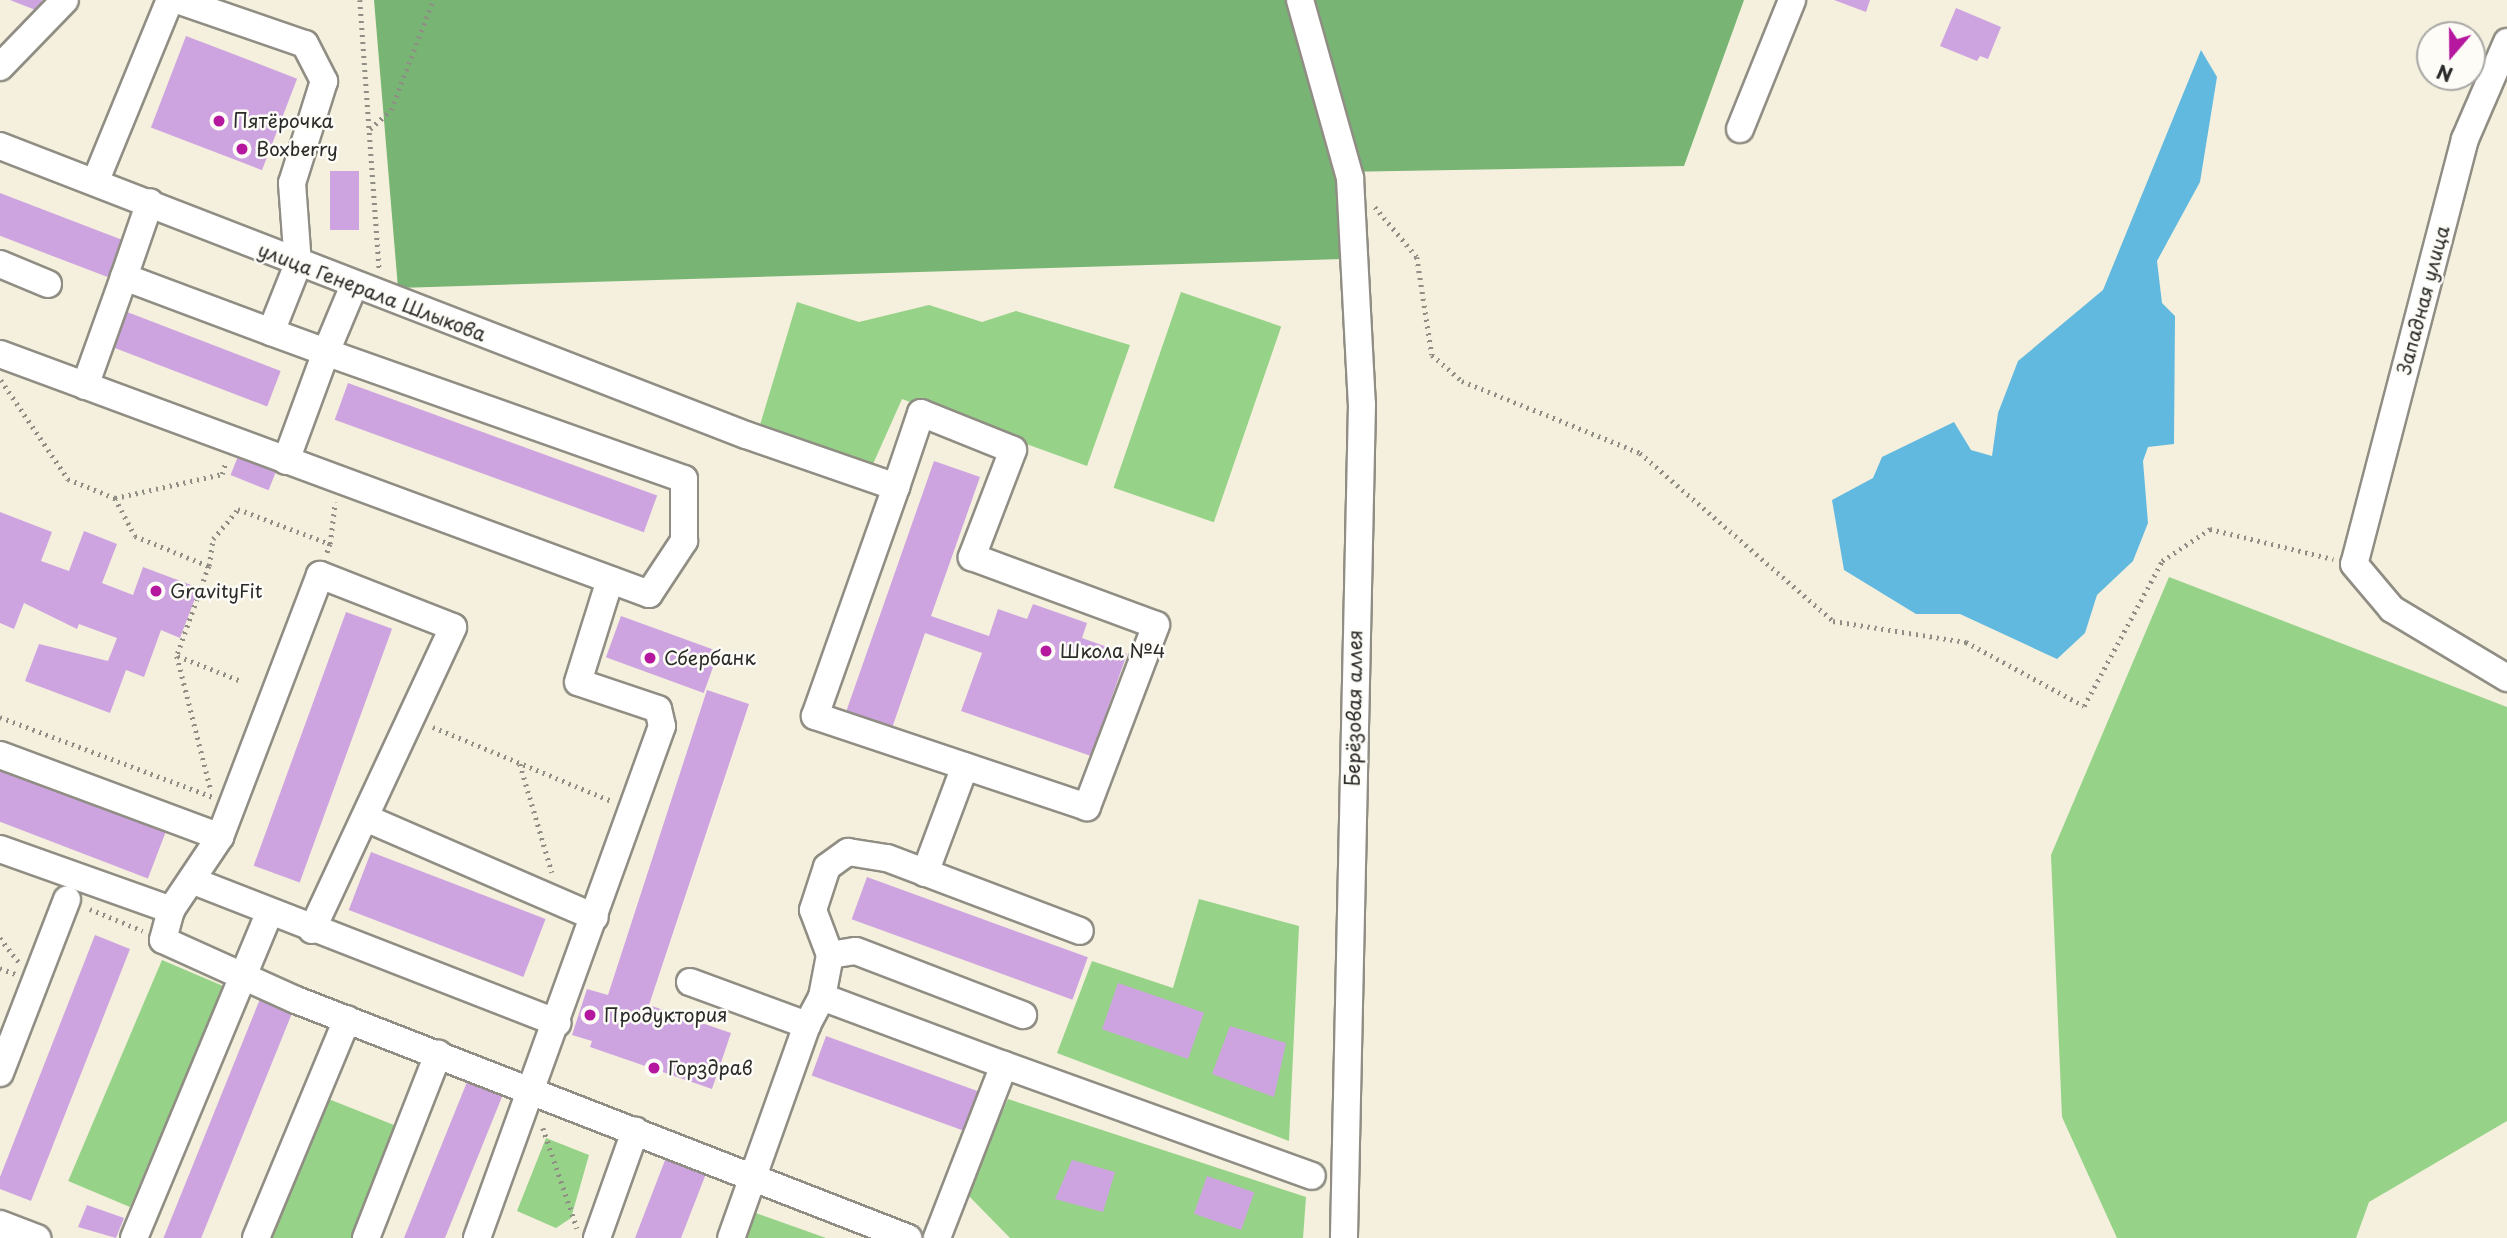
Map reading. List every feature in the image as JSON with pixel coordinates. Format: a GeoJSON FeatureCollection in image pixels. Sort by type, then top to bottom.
{"type":"FeatureCollection","features":[{"type":"Feature","properties":{"kind":"street"},"geometry":{"type":"LineString","coordinates":[[0,67],[65,0]]}},
{"type":"Feature","properties":{"kind":"street"},"geometry":{"type":"LineString","coordinates":[[96,180],[170,0]]}},
{"type":"Feature","properties":{"kind":"street"},"geometry":{"type":"LineString","coordinates":[[177,0],[305,44],[324,81],[292,183],[298,264],[271,332]]}},
{"type":"Feature","properties":{"kind":"street","name":"Берёзовая аллея"},"geometry":{"type":"LineString","coordinates":[[1300,0],[1350,178],[1362,404],[1344,1238]]}},
{"type":"Feature","properties":{"kind":"street"},"geometry":{"type":"LineString","coordinates":[[1740,129],[1792,0]]}},
{"type":"Feature","properties":{"kind":"street","name":"Западная улица"},"geometry":{"type":"LineString","coordinates":[[2354,564],[2465,139],[2507,42]]}},
{"type":"Feature","properties":{"kind":"street","name":"улица Генерала Шлыкова"},"geometry":{"type":"LineString","coordinates":[[0,146],[96,180],[298,264],[746,435],[896,487]]}},
{"type":"Feature","properties":{"kind":"street"},"geometry":{"type":"LineString","coordinates":[[85,386],[150,202]]}},
{"type":"Feature","properties":{"kind":"street"},"geometry":{"type":"LineString","coordinates":[[0,264],[48,284]]}},
{"type":"Feature","properties":{"kind":"street"},"geometry":{"type":"LineString","coordinates":[[0,354],[649,594],[684,541],[684,479],[124,277]]}},
{"type":"Feature","properties":{"kind":"street"},"geometry":{"type":"LineString","coordinates":[[286,461],[326,352],[364,289]]}},
{"type":"Feature","properties":{"kind":"street"},"geometry":{"type":"LineString","coordinates":[[921,413],[1013,450],[972,557],[1156,625],[1087,807],[815,716],[896,487],[921,413]]}},
{"type":"Feature","properties":{"kind":"street"},"geometry":{"type":"LineString","coordinates":[[2354,564],[2392,609],[2507,678]]}},
{"type":"Feature","properties":{"kind":"street"},"geometry":{"type":"LineString","coordinates":[[312,930],[368,819],[453,627],[320,575],[220,837],[196,881],[171,910],[163,940],[347,1019],[756,1175],[908,1238]]}},
{"type":"Feature","properties":{"kind":"street"},"geometry":{"type":"LineString","coordinates":[[477,1238],[530,1090],[558,1023],[663,726],[658,709],[578,682],[610,580]]}},
{"type":"Feature","properties":{"kind":"street"},"geometry":{"type":"LineString","coordinates":[[0,755],[220,837]]}},
{"type":"Feature","properties":{"kind":"street"},"geometry":{"type":"LineString","coordinates":[[925,873],[965,766]]}},
{"type":"Feature","properties":{"kind":"street"},"geometry":{"type":"LineString","coordinates":[[368,819],[595,917]]}},
{"type":"Feature","properties":{"kind":"street"},"geometry":{"type":"LineString","coordinates":[[0,849],[171,910]]}},
{"type":"Feature","properties":{"kind":"street"},"geometry":{"type":"LineString","coordinates":[[731,1238],[756,1175],[807,1025],[822,997],[830,955],[813,910],[827,867],[848,852],[925,873],[1080,931]]}},
{"type":"Feature","properties":{"kind":"street"},"geometry":{"type":"LineString","coordinates":[[196,881],[312,930],[558,1023]]}},
{"type":"Feature","properties":{"kind":"street"},"geometry":{"type":"LineString","coordinates":[[0,1073],[67,899]]}},
{"type":"Feature","properties":{"kind":"street"},"geometry":{"type":"LineString","coordinates":[[134,1238],[269,913]]}},
{"type":"Feature","properties":{"kind":"street"},"geometry":{"type":"LineString","coordinates":[[830,955],[856,951],[1023,1015]]}},
{"type":"Feature","properties":{"kind":"street"},"geometry":{"type":"LineString","coordinates":[[690,982],[807,1025]]}},
{"type":"Feature","properties":{"kind":"street"},"geometry":{"type":"LineString","coordinates":[[822,997],[1312,1176]]}},
{"type":"Feature","properties":{"kind":"street"},"geometry":{"type":"LineString","coordinates":[[256,1238],[347,1019]]}},
{"type":"Feature","properties":{"kind":"street"},"geometry":{"type":"LineString","coordinates":[[366,1238],[438,1054]]}},
{"type":"Feature","properties":{"kind":"street"},"geometry":{"type":"LineString","coordinates":[[937,1238],[1004,1065]]}},
{"type":"Feature","properties":{"kind":"street"},"geometry":{"type":"LineString","coordinates":[[597,1238],[635,1131]]}},
{"type":"Feature","properties":{"kind":"street"},"geometry":{"type":"LineString","coordinates":[[0,1224],[37,1238]]}},
{"type":"Feature","properties":{"kind":"path"},"geometry":{"type":"LineString","coordinates":[[359,0],[380,262],[364,289]]}},
{"type":"Feature","properties":{"kind":"path"},"geometry":{"type":"LineString","coordinates":[[370,130],[391,110],[433,0]]}},
{"type":"Feature","properties":{"kind":"path"},"geometry":{"type":"LineString","coordinates":[[1350,178],[1417,257],[1432,355],[1461,380],[1640,453],[1833,621],[1966,642],[2084,706],[2162,561],[2210,528],[2354,564]]}},
{"type":"Feature","properties":{"kind":"path"},"geometry":{"type":"LineString","coordinates":[[0,378],[68,479],[115,498],[222,474],[233,441]]}},
{"type":"Feature","properties":{"kind":"path"},"geometry":{"type":"LineString","coordinates":[[320,575],[330,544],[338,481]]}},
{"type":"Feature","properties":{"kind":"path"},"geometry":{"type":"LineString","coordinates":[[115,498],[135,536],[209,566]]}},
{"type":"Feature","properties":{"kind":"path"},"geometry":{"type":"LineString","coordinates":[[0,717],[213,797],[177,656],[209,566],[213,539],[237,509],[330,544]]}},
{"type":"Feature","properties":{"kind":"path"},"geometry":{"type":"LineString","coordinates":[[177,656],[241,681]]}},
{"type":"Feature","properties":{"kind":"path"},"geometry":{"type":"LineString","coordinates":[[414,719],[632,809]]}},
{"type":"Feature","properties":{"kind":"path"},"geometry":{"type":"LineString","coordinates":[[520,765],[562,903]]}},
{"type":"Feature","properties":{"kind":"path"},"geometry":{"type":"LineString","coordinates":[[67,899],[163,940]]}},
{"type":"Feature","properties":{"kind":"path"},"geometry":{"type":"LineString","coordinates":[[530,1090],[583,1238]]}},
{"type":"Feature","properties":{"kind":"green space"},"geometry":{"type":"Polygon","coordinates":[[[374,0],[1744,0],[1684,166],[1339,172],[1342,259],[398,288],[374,0]]]}},
{"type":"Feature","properties":{"kind":"green space"},"geometry":{"type":"Polygon","coordinates":[[[1181,292],[1281,327],[1214,522],[1114,488],[1181,292]]]}},
{"type":"Feature","properties":{"kind":"green space"},"geometry":{"type":"Polygon","coordinates":[[[797,302],[859,322],[929,305],[982,322],[1016,311],[1130,345],[1087,466],[902,399],[873,464],[760,425],[797,302]]]}},
{"type":"Feature","properties":{"kind":"green space"},"geometry":{"type":"Polygon","coordinates":[[[2169,577],[2507,707],[2507,1121],[2369,1202],[2356,1238],[2117,1238],[2062,1117],[2051,855],[2169,577]]]}},
{"type":"Feature","properties":{"kind":"green space"},"geometry":{"type":"Polygon","coordinates":[[[1199,899],[1299,926],[1289,1141],[1057,1053],[1092,961],[1173,988],[1199,899]]]}},
{"type":"Feature","properties":{"kind":"green space"},"geometry":{"type":"Polygon","coordinates":[[[162,960],[224,986],[130,1207],[68,1181],[162,960]]]}},
{"type":"Feature","properties":{"kind":"green space"},"geometry":{"type":"Polygon","coordinates":[[[326,1098],[399,1127],[355,1238],[271,1238],[326,1098]]]}},
{"type":"Feature","properties":{"kind":"green space"},"geometry":{"type":"Polygon","coordinates":[[[1008,1099],[1306,1197],[1303,1238],[1010,1238],[966,1193],[1008,1099]]]}},
{"type":"Feature","properties":{"kind":"green space"},"geometry":{"type":"Polygon","coordinates":[[[546,1138],[589,1155],[571,1218],[556,1228],[517,1211],[546,1138]]]}},
{"type":"Feature","properties":{"kind":"green space"},"geometry":{"type":"Polygon","coordinates":[[[750,1211],[826,1238],[740,1238],[750,1211]]]}},
{"type":"Feature","properties":{"kind":"water"},"geometry":{"type":"Polygon","coordinates":[[[2201,50],[2217,77],[2200,182],[2157,261],[2162,303],[2175,316],[2174,444],[2148,447],[2143,461],[2148,523],[2133,561],[2097,595],[2085,633],[2057,659],[1960,614],[1916,614],[1844,570],[1832,500],[1873,478],[1882,457],[1954,422],[1971,450],[1992,456],[1998,413],[2018,361],[2103,290],[2201,50]]]}},
{"type":"Feature","properties":{"kind":"building"},"geometry":{"type":"Polygon","coordinates":[[[10,0],[42,0],[38,11],[10,0]]]}},
{"type":"Feature","properties":{"kind":"building"},"geometry":{"type":"Polygon","coordinates":[[[1834,0],[1870,0],[1866,12],[1834,0]]]}},
{"type":"Feature","properties":{"kind":"building"},"geometry":{"type":"Polygon","coordinates":[[[1956,8],[2001,27],[1988,59],[1980,56],[1977,61],[1940,46],[1956,8]]]}},
{"type":"Feature","properties":{"kind":"building"},"geometry":{"type":"Polygon","coordinates":[[[186,36],[297,79],[262,170],[151,127],[186,36]]]}},
{"type":"Feature","properties":{"kind":"building"},"geometry":{"type":"Polygon","coordinates":[[[330,171],[359,171],[359,230],[330,230],[330,171]]]}},
{"type":"Feature","properties":{"kind":"building"},"geometry":{"type":"Polygon","coordinates":[[[0,193],[125,241],[111,278],[0,236],[0,193]]]}},
{"type":"Feature","properties":{"kind":"building"},"geometry":{"type":"Polygon","coordinates":[[[122,310],[281,371],[267,406],[108,345],[122,310]]]}},
{"type":"Feature","properties":{"kind":"building"},"geometry":{"type":"Polygon","coordinates":[[[348,383],[657,496],[644,532],[335,420],[348,383]]]}},
{"type":"Feature","properties":{"kind":"building"},"geometry":{"type":"Polygon","coordinates":[[[241,449],[279,464],[269,490],[231,475],[241,449]]]}},
{"type":"Feature","properties":{"kind":"building"},"geometry":{"type":"Polygon","coordinates":[[[934,461],[980,477],[931,616],[989,636],[998,609],[1027,619],[1033,604],[1087,623],[1082,638],[1127,654],[1091,756],[961,711],[982,653],[925,633],[892,728],[846,712],[934,461]]]}},
{"type":"Feature","properties":{"kind":"building"},"geometry":{"type":"Polygon","coordinates":[[[0,512],[52,532],[41,561],[69,571],[84,531],[117,544],[102,583],[133,595],[143,567],[199,588],[180,638],[161,630],[144,677],[126,670],[110,713],[25,681],[39,644],[108,661],[117,638],[79,624],[77,629],[24,603],[14,629],[0,623],[0,512]]]}},
{"type":"Feature","properties":{"kind":"building"},"geometry":{"type":"Polygon","coordinates":[[[346,612],[392,629],[300,882],[254,866],[346,612]]]}},
{"type":"Feature","properties":{"kind":"building"},"geometry":{"type":"Polygon","coordinates":[[[621,616],[719,652],[704,693],[606,657],[621,616]]]}},
{"type":"Feature","properties":{"kind":"building"},"geometry":{"type":"Polygon","coordinates":[[[707,690],[749,704],[649,1005],[731,1033],[712,1089],[590,1047],[592,1041],[572,1035],[587,989],[608,995],[707,690]]]}},
{"type":"Feature","properties":{"kind":"building"},"geometry":{"type":"Polygon","coordinates":[[[0,767],[166,831],[148,878],[0,822],[0,767]]]}},
{"type":"Feature","properties":{"kind":"building"},"geometry":{"type":"Polygon","coordinates":[[[371,852],[546,919],[523,977],[349,910],[371,852]]]}},
{"type":"Feature","properties":{"kind":"building"},"geometry":{"type":"Polygon","coordinates":[[[867,877],[1088,957],[1072,1000],[852,919],[867,877]]]}},
{"type":"Feature","properties":{"kind":"building"},"geometry":{"type":"Polygon","coordinates":[[[95,935],[130,949],[31,1201],[0,1189],[0,1177],[95,935]]]}},
{"type":"Feature","properties":{"kind":"building"},"geometry":{"type":"Polygon","coordinates":[[[1118,983],[1204,1013],[1188,1059],[1102,1029],[1118,983]]]}},
{"type":"Feature","properties":{"kind":"building"},"geometry":{"type":"Polygon","coordinates":[[[260,999],[292,1012],[201,1238],[163,1238],[260,999]]]}},
{"type":"Feature","properties":{"kind":"building"},"geometry":{"type":"Polygon","coordinates":[[[1230,1026],[1286,1043],[1274,1097],[1212,1074],[1230,1026]]]}},
{"type":"Feature","properties":{"kind":"building"},"geometry":{"type":"Polygon","coordinates":[[[826,1036],[983,1093],[969,1133],[812,1075],[826,1036]]]}},
{"type":"Feature","properties":{"kind":"building"},"geometry":{"type":"Polygon","coordinates":[[[467,1082],[502,1096],[445,1238],[404,1238],[467,1082]]]}},
{"type":"Feature","properties":{"kind":"building"},"geometry":{"type":"Polygon","coordinates":[[[667,1155],[707,1171],[681,1238],[635,1238],[667,1155]]]}},
{"type":"Feature","properties":{"kind":"building"},"geometry":{"type":"Polygon","coordinates":[[[1072,1160],[1115,1172],[1103,1212],[1055,1199],[1072,1160]]]}},
{"type":"Feature","properties":{"kind":"building"},"geometry":{"type":"Polygon","coordinates":[[[1207,1176],[1254,1192],[1241,1230],[1194,1214],[1207,1176]]]}},
{"type":"Feature","properties":{"kind":"building"},"geometry":{"type":"Polygon","coordinates":[[[87,1205],[124,1218],[116,1238],[78,1227],[87,1205]]]}},
{"type":"Feature","properties":{"kind":"place","name":"Пятёрочка"},"geometry":{"type":"Point","coordinates":[219,121]}},
{"type":"Feature","properties":{"kind":"place","name":"Boxberry"},"geometry":{"type":"Point","coordinates":[242,149]}},
{"type":"Feature","properties":{"kind":"place","name":"GravityFit"},"geometry":{"type":"Point","coordinates":[156,591]}},
{"type":"Feature","properties":{"kind":"place","name":"Школа №4"},"geometry":{"type":"Point","coordinates":[1046,651]}},
{"type":"Feature","properties":{"kind":"place","name":"Сбербанк"},"geometry":{"type":"Point","coordinates":[650,658]}},
{"type":"Feature","properties":{"kind":"place","name":"Продуктория"},"geometry":{"type":"Point","coordinates":[590,1015]}},
{"type":"Feature","properties":{"kind":"place","name":"Горздрав"},"geometry":{"type":"Point","coordinates":[654,1068]}}]}
